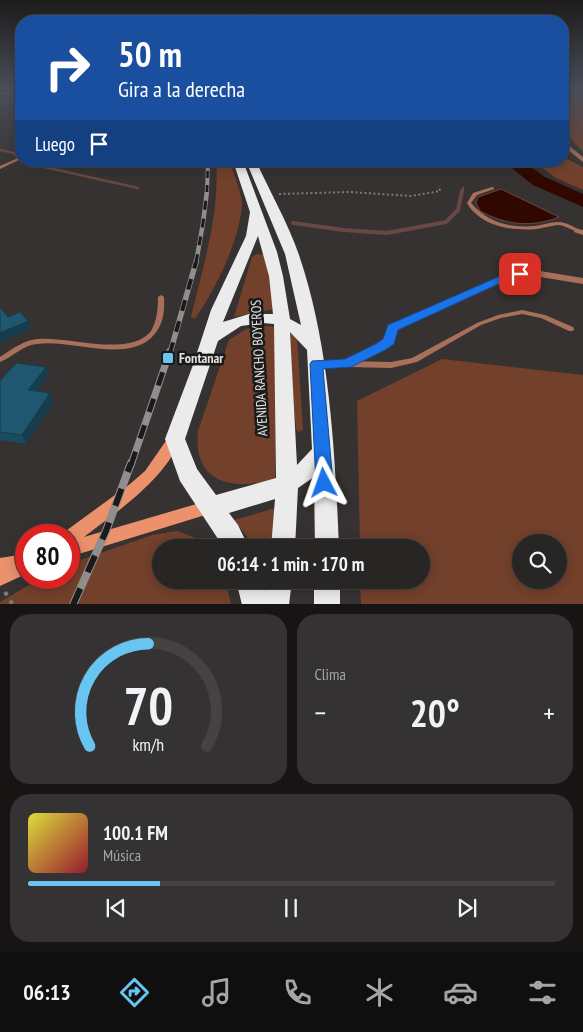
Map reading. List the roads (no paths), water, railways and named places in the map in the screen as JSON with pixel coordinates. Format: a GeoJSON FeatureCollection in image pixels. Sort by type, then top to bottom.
{"type":"FeatureCollection","features":[{"type":"Feature","properties":{"kind":"highway","name":"AVENIDA RANCHO BOYEROS"},"geometry":{"type":"LineString","coordinates":[[240,167],[274,268],[282,320],[287,485],[284,539]]}},
{"type":"Feature","properties":{"kind":"highway"},"geometry":{"type":"LineString","coordinates":[[254,167],[292,254],[316,357],[327,539]]}},
{"type":"Feature","properties":{"kind":"highway"},"geometry":{"type":"LineString","coordinates":[[233,539],[188,474],[175,439],[219,310],[252,236],[255,219],[254,206]]}},
{"type":"Feature","properties":{"kind":"highway"},"geometry":{"type":"LineString","coordinates":[[211,338],[227,325],[246,319],[282,320],[300,330],[316,357]]}},
{"type":"Feature","properties":{"kind":"highway"},"geometry":{"type":"LineString","coordinates":[[210,506],[287,485],[310,469],[322,452]]}},
{"type":"Feature","properties":{"kind":"highway"},"geometry":{"type":"LineString","coordinates":[[251,589],[255,604]]}},
{"type":"Feature","properties":{"kind":"highway"},"geometry":{"type":"LineString","coordinates":[[276,604],[278,589]]}},
{"type":"Feature","properties":{"kind":"highway"},"geometry":{"type":"LineString","coordinates":[[326,604],[327,589]]}},
{"type":"Feature","properties":{"kind":"main road"},"geometry":{"type":"LineString","coordinates":[[80,530],[118,503],[150,475],[175,439]]}},
{"type":"Feature","properties":{"kind":"main road"},"geometry":{"type":"LineString","coordinates":[[80,546],[210,506]]}},
{"type":"Feature","properties":{"kind":"main road"},"geometry":{"type":"LineString","coordinates":[[0,566],[15,564]]}},
{"type":"Feature","properties":{"kind":"main road"},"geometry":{"type":"LineString","coordinates":[[0,577],[15,569]]}},
{"type":"Feature","properties":{"kind":"street"},"geometry":{"type":"LineString","coordinates":[[569,148],[583,160]]}},
{"type":"Feature","properties":{"kind":"street"},"geometry":{"type":"LineString","coordinates":[[316,357],[347,364],[389,341],[392,328],[508,276],[534,273],[552,274],[583,281]]}},
{"type":"Feature","properties":{"kind":"lane"},"geometry":{"type":"LineString","coordinates":[[0,168],[15,161]]}},
{"type":"Feature","properties":{"kind":"lane"},"geometry":{"type":"LineString","coordinates":[[492,188],[475,194],[469,203],[474,210],[494,223],[535,228],[559,223],[581,230]]}},
{"type":"Feature","properties":{"kind":"lane"},"geometry":{"type":"LineString","coordinates":[[0,360],[19,348],[41,341],[120,347],[138,344],[151,335],[160,317],[161,297]]}},
{"type":"Feature","properties":{"kind":"lane"},"geometry":{"type":"LineString","coordinates":[[347,364],[391,365],[414,360],[479,324],[500,316],[522,312],[543,316],[571,329]]}},
{"type":"Feature","properties":{"kind":"waterway"},"geometry":{"type":"LineString","coordinates":[[0,150],[15,154]]}},
{"type":"Feature","properties":{"kind":"waterway"},"geometry":{"type":"LineString","coordinates":[[44,167],[138,188]]}},
{"type":"Feature","properties":{"kind":"waterway"},"geometry":{"type":"LineString","coordinates":[[519,167],[539,181],[583,201]]}},
{"type":"Feature","properties":{"kind":"waterway"},"geometry":{"type":"LineString","coordinates":[[462,192],[463,188]]}},
{"type":"Feature","properties":{"kind":"waterway"},"geometry":{"type":"LineString","coordinates":[[293,223],[344,230],[387,233],[446,222],[458,210],[462,191]]}},
{"type":"Feature","properties":{"kind":"railway"},"geometry":{"type":"LineString","coordinates":[[207,192],[208,167]]}},
{"type":"Feature","properties":{"kind":"railway"},"geometry":{"type":"LineString","coordinates":[[196,263],[207,191]]}},
{"type":"Feature","properties":{"kind":"railway"},"geometry":{"type":"LineString","coordinates":[[170,353],[196,262]]}},
{"type":"Feature","properties":{"kind":"railway"},"geometry":{"type":"LineString","coordinates":[[131,465],[170,351]]}},
{"type":"Feature","properties":{"kind":"railway"},"geometry":{"type":"LineString","coordinates":[[73,604],[106,531],[131,463]]}},
{"type":"Feature","properties":{"kind":"place","name":"Fontanar"},"geometry":{"type":"Point","coordinates":[168,358]}}]}
